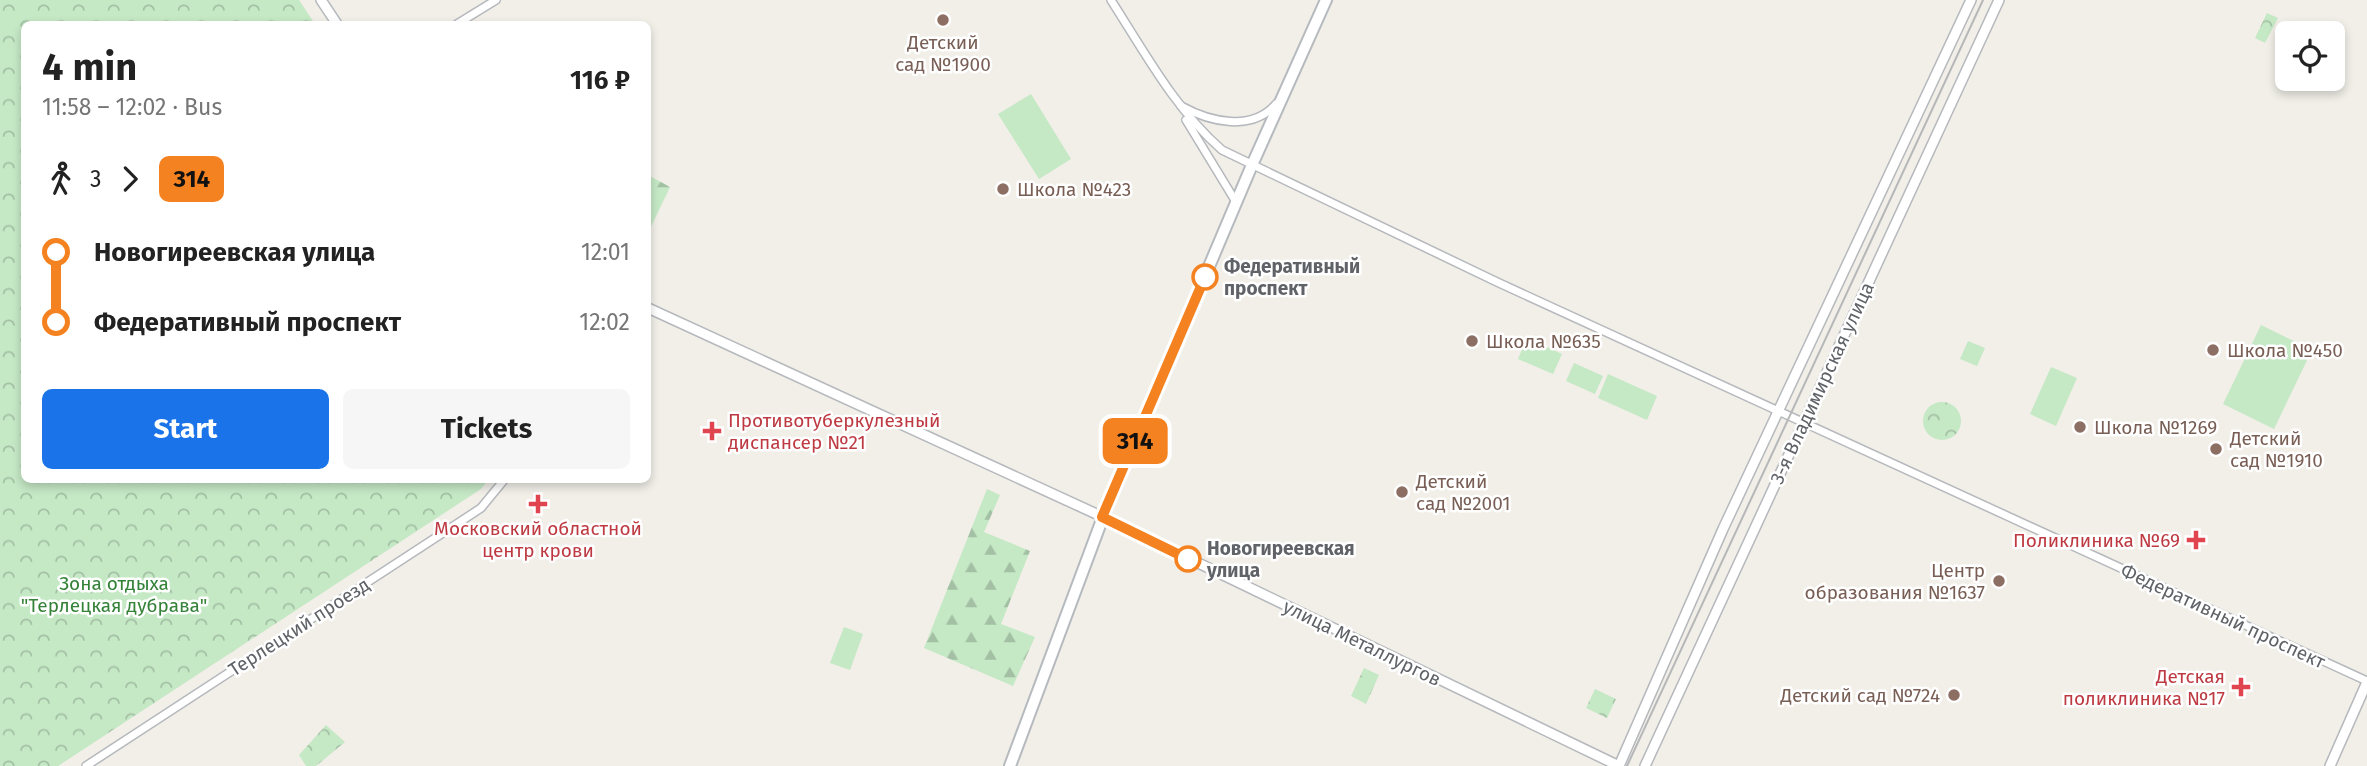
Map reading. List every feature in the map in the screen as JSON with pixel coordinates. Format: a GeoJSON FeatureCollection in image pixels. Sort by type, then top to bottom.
{"type":"FeatureCollection","features":[{"type":"Feature","properties":{"kind":"main road"},"geometry":{"type":"LineString","coordinates":[[1010,766],[1102,517],[1252,165],[1326,0]]}},
{"type":"Feature","properties":{"kind":"street"},"geometry":{"type":"LineString","coordinates":[[321,0],[335,21]]}},
{"type":"Feature","properties":{"kind":"street"},"geometry":{"type":"LineString","coordinates":[[462,21],[496,0]]}},
{"type":"Feature","properties":{"kind":"street","name":"Федеративный проспект"},"geometry":{"type":"LineString","coordinates":[[1111,0],[1178,104],[1194,125],[1222,150],[1506,286],[2367,682]]}},
{"type":"Feature","properties":{"kind":"street","name":"3-я Владимирская улица"},"geometry":{"type":"LineString","coordinates":[[1619,766],[1779,410],[1971,0]]}},
{"type":"Feature","properties":{"kind":"street","name":"3-я Владимирская улица"},"geometry":{"type":"LineString","coordinates":[[1645,766],[1999,0]]}},
{"type":"Feature","properties":{"kind":"street"},"geometry":{"type":"LineString","coordinates":[[1178,104],[1197,114],[1223,121],[1241,121],[1259,119],[1282,97]]}},
{"type":"Feature","properties":{"kind":"street"},"geometry":{"type":"LineString","coordinates":[[1178,104],[1196,141],[1236,202]]}},
{"type":"Feature","properties":{"kind":"street","name":"улица Металлургов"},"geometry":{"type":"LineString","coordinates":[[651,309],[1102,517],[1619,766]]}},
{"type":"Feature","properties":{"kind":"street","name":"Терлецкий проезд"},"geometry":{"type":"LineString","coordinates":[[86,766],[481,508],[502,483]]}},
{"type":"Feature","properties":{"kind":"street"},"geometry":{"type":"LineString","coordinates":[[2330,766],[2367,682]]}},
{"type":"Feature","properties":{"kind":"green space","name":"Зона отдыха \"Терлецкая дубрава\""},"geometry":{"type":"Polygon","coordinates":[[[0,0],[299,0],[313,21],[21,21],[21,483],[486,483],[481,489],[58,766],[0,766],[0,0]]]}},
{"type":"Feature","properties":{"kind":"green space"},"geometry":{"type":"Polygon","coordinates":[[[2267,13],[2278,18],[2265,43],[2255,38],[2267,13]]]}},
{"type":"Feature","properties":{"kind":"green space"},"geometry":{"type":"Polygon","coordinates":[[[1031,94],[1071,159],[1039,179],[998,114],[1031,94]]]}},
{"type":"Feature","properties":{"kind":"green space"},"geometry":{"type":"Polygon","coordinates":[[[651,177],[670,187],[651,227],[651,177]]]}},
{"type":"Feature","properties":{"kind":"green space"},"geometry":{"type":"Polygon","coordinates":[[[2261,325],[2312,350],[2274,429],[2223,404],[2261,325]]]}},
{"type":"Feature","properties":{"kind":"green space"},"geometry":{"type":"Polygon","coordinates":[[[1527,338],[1562,354],[1553,374],[1518,359],[1527,338]]]}},
{"type":"Feature","properties":{"kind":"green space"},"geometry":{"type":"Polygon","coordinates":[[[1968,341],[1985,348],[1977,366],[1960,359],[1968,341]]]}},
{"type":"Feature","properties":{"kind":"green space"},"geometry":{"type":"Polygon","coordinates":[[[1574,363],[1603,376],[1595,394],[1566,381],[1574,363]]]}},
{"type":"Feature","properties":{"kind":"green space"},"geometry":{"type":"Polygon","coordinates":[[[2051,367],[2077,378],[2056,426],[2030,414],[2051,367]]]}},
{"type":"Feature","properties":{"kind":"green space"},"geometry":{"type":"Polygon","coordinates":[[[1608,374],[1657,396],[1647,420],[1598,398],[1608,374]]]}},
{"type":"Feature","properties":{"kind":"green space"},"geometry":{"type":"Polygon","coordinates":[[[1942,402],[1956,407],[1961,421],[1956,435],[1942,440],[1928,435],[1923,421],[1928,407],[1942,402]]]}},
{"type":"Feature","properties":{"kind":"green space"},"geometry":{"type":"Polygon","coordinates":[[[987,489],[1000,495],[984,532],[1030,551],[1001,624],[1035,637],[1013,686],[924,648],[987,489]]]}},
{"type":"Feature","properties":{"kind":"green space"},"geometry":{"type":"Polygon","coordinates":[[[844,627],[863,634],[850,670],[830,663],[844,627]]]}},
{"type":"Feature","properties":{"kind":"green space"},"geometry":{"type":"Polygon","coordinates":[[[1364,668],[1379,675],[1366,704],[1351,696],[1364,668]]]}},
{"type":"Feature","properties":{"kind":"green space"},"geometry":{"type":"Polygon","coordinates":[[[1595,689],[1616,699],[1607,718],[1586,708],[1595,689]]]}},
{"type":"Feature","properties":{"kind":"green space"},"geometry":{"type":"Polygon","coordinates":[[[326,725],[345,742],[316,766],[306,766],[299,755],[326,725]]]}},
{"type":"Feature","properties":{"kind":"tram line"},"geometry":{"type":"LineString","coordinates":[[1627,766],[1983,0]]}},
{"type":"Feature","properties":{"kind":"bus line","name":"314"},"geometry":{"type":"LineString","coordinates":[[1188,559],[1102,517],[1205,277]]}},
{"type":"Feature","properties":{"kind":"place","name":"Детский сад №1900"},"geometry":{"type":"Point","coordinates":[943,20]}},
{"type":"Feature","properties":{"kind":"place","name":"Школа №423"},"geometry":{"type":"Point","coordinates":[1003,189]}},
{"type":"Feature","properties":{"kind":"place","name":"Федеративный проспект"},"geometry":{"type":"Point","coordinates":[1205,277]}},
{"type":"Feature","properties":{"kind":"place","name":"Школа №635"},"geometry":{"type":"Point","coordinates":[1472,341]}},
{"type":"Feature","properties":{"kind":"place","name":"Школа №450"},"geometry":{"type":"Point","coordinates":[2213,350]}},
{"type":"Feature","properties":{"kind":"place","name":"Школа №1269"},"geometry":{"type":"Point","coordinates":[2080,427]}},
{"type":"Feature","properties":{"kind":"place","name":"Противотуберкулезный диспансер №21"},"geometry":{"type":"Point","coordinates":[712,431]}},
{"type":"Feature","properties":{"kind":"place","name":"Детский сад №1910"},"geometry":{"type":"Point","coordinates":[2216,449]}},
{"type":"Feature","properties":{"kind":"place","name":"Детский сад №2001"},"geometry":{"type":"Point","coordinates":[1402,492]}},
{"type":"Feature","properties":{"kind":"place","name":"Московский областной центр крови"},"geometry":{"type":"Point","coordinates":[538,504]}},
{"type":"Feature","properties":{"kind":"place","name":"Поликлиника №69"},"geometry":{"type":"Point","coordinates":[2196,540]}},
{"type":"Feature","properties":{"kind":"place","name":"Новогиреевская улица"},"geometry":{"type":"Point","coordinates":[1188,559]}},
{"type":"Feature","properties":{"kind":"place","name":"Центр образования №1637"},"geometry":{"type":"Point","coordinates":[1999,581]}},
{"type":"Feature","properties":{"kind":"place","name":"Детская поликлиника №17"},"geometry":{"type":"Point","coordinates":[2241,687]}},
{"type":"Feature","properties":{"kind":"place","name":"Детский сад №724"},"geometry":{"type":"Point","coordinates":[1954,695]}}]}
